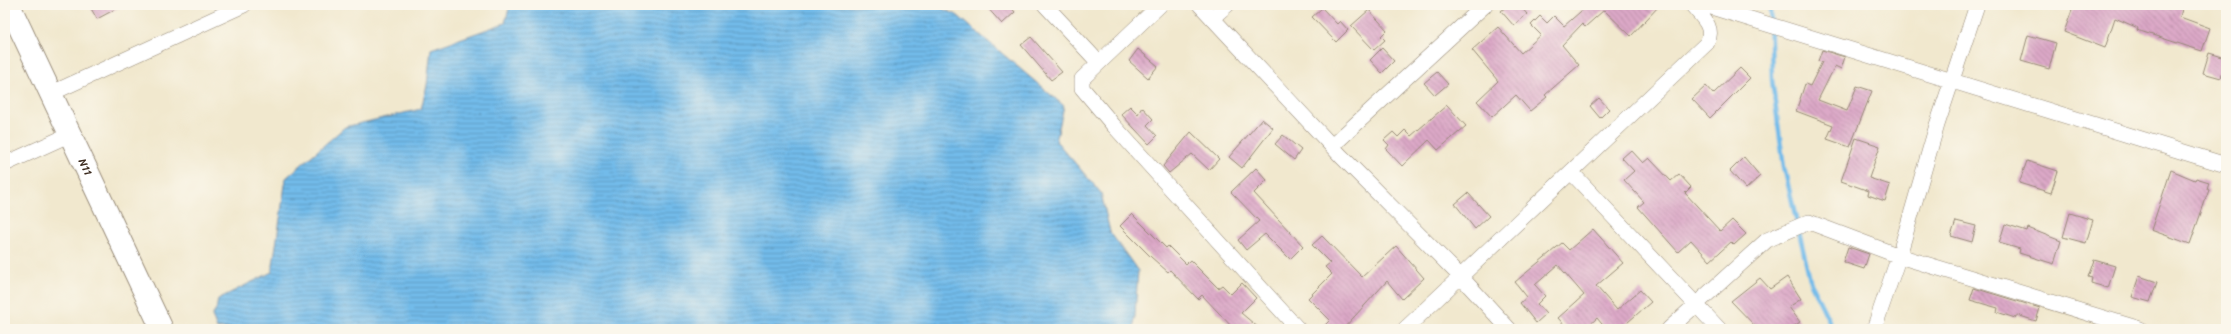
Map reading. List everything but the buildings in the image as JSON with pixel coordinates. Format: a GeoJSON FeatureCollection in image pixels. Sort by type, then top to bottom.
{"type":"FeatureCollection","features":[{"type":"Feature","properties":{"kind":"main road","name":"N11"},"geometry":{"type":"LineString","coordinates":[[9,5],[52,93],[162,329]]}},
{"type":"Feature","properties":{"kind":"street"},"geometry":{"type":"LineString","coordinates":[[52,93],[244,5]]}},
{"type":"Feature","properties":{"kind":"street"},"geometry":{"type":"LineString","coordinates":[[1045,5],[1099,63]]}},
{"type":"Feature","properties":{"kind":"street"},"geometry":{"type":"LineString","coordinates":[[1160,5],[1082,79],[1085,92],[1298,329]]}},
{"type":"Feature","properties":{"kind":"street"},"geometry":{"type":"LineString","coordinates":[[1200,5],[1332,146],[1460,276],[1509,329]]}},
{"type":"Feature","properties":{"kind":"street"},"geometry":{"type":"LineString","coordinates":[[1212,18],[1227,5]]}},
{"type":"Feature","properties":{"kind":"street"},"geometry":{"type":"LineString","coordinates":[[1332,146],[1485,5]]}},
{"type":"Feature","properties":{"kind":"street"},"geometry":{"type":"LineString","coordinates":[[1405,329],[1707,44],[1711,37],[1711,30],[1692,5]]}},
{"type":"Feature","properties":{"kind":"street"},"geometry":{"type":"LineString","coordinates":[[1705,5],[2226,165]]}},
{"type":"Feature","properties":{"kind":"street"},"geometry":{"type":"LineString","coordinates":[[1874,329],[1899,256],[1937,125],[1953,81],[1977,5]]}},
{"type":"Feature","properties":{"kind":"street"},"geometry":{"type":"LineString","coordinates":[[5,164],[71,134]]}},
{"type":"Feature","properties":{"kind":"street"},"geometry":{"type":"LineString","coordinates":[[1572,173],[1694,305],[1719,329]]}},
{"type":"Feature","properties":{"kind":"street"},"geometry":{"type":"LineString","coordinates":[[1669,329],[1767,240],[1809,222],[1899,256],[2140,329]]}},
{"type":"Feature","properties":{"kind":"water"},"geometry":{"type":"Polygon","coordinates":[[[510,5],[934,5],[957,15],[1064,106],[1056,141],[1101,193],[1110,232],[1138,271],[1134,329],[217,329],[212,316],[216,310],[218,299],[272,272],[286,178],[345,127],[421,109],[427,85],[431,49],[505,23],[510,5]]]}},
{"type":"Feature","properties":{"kind":"waterway"},"geometry":{"type":"LineString","coordinates":[[1770,5],[1772,80],[1784,167],[1811,284],[1833,329]]}}]}
